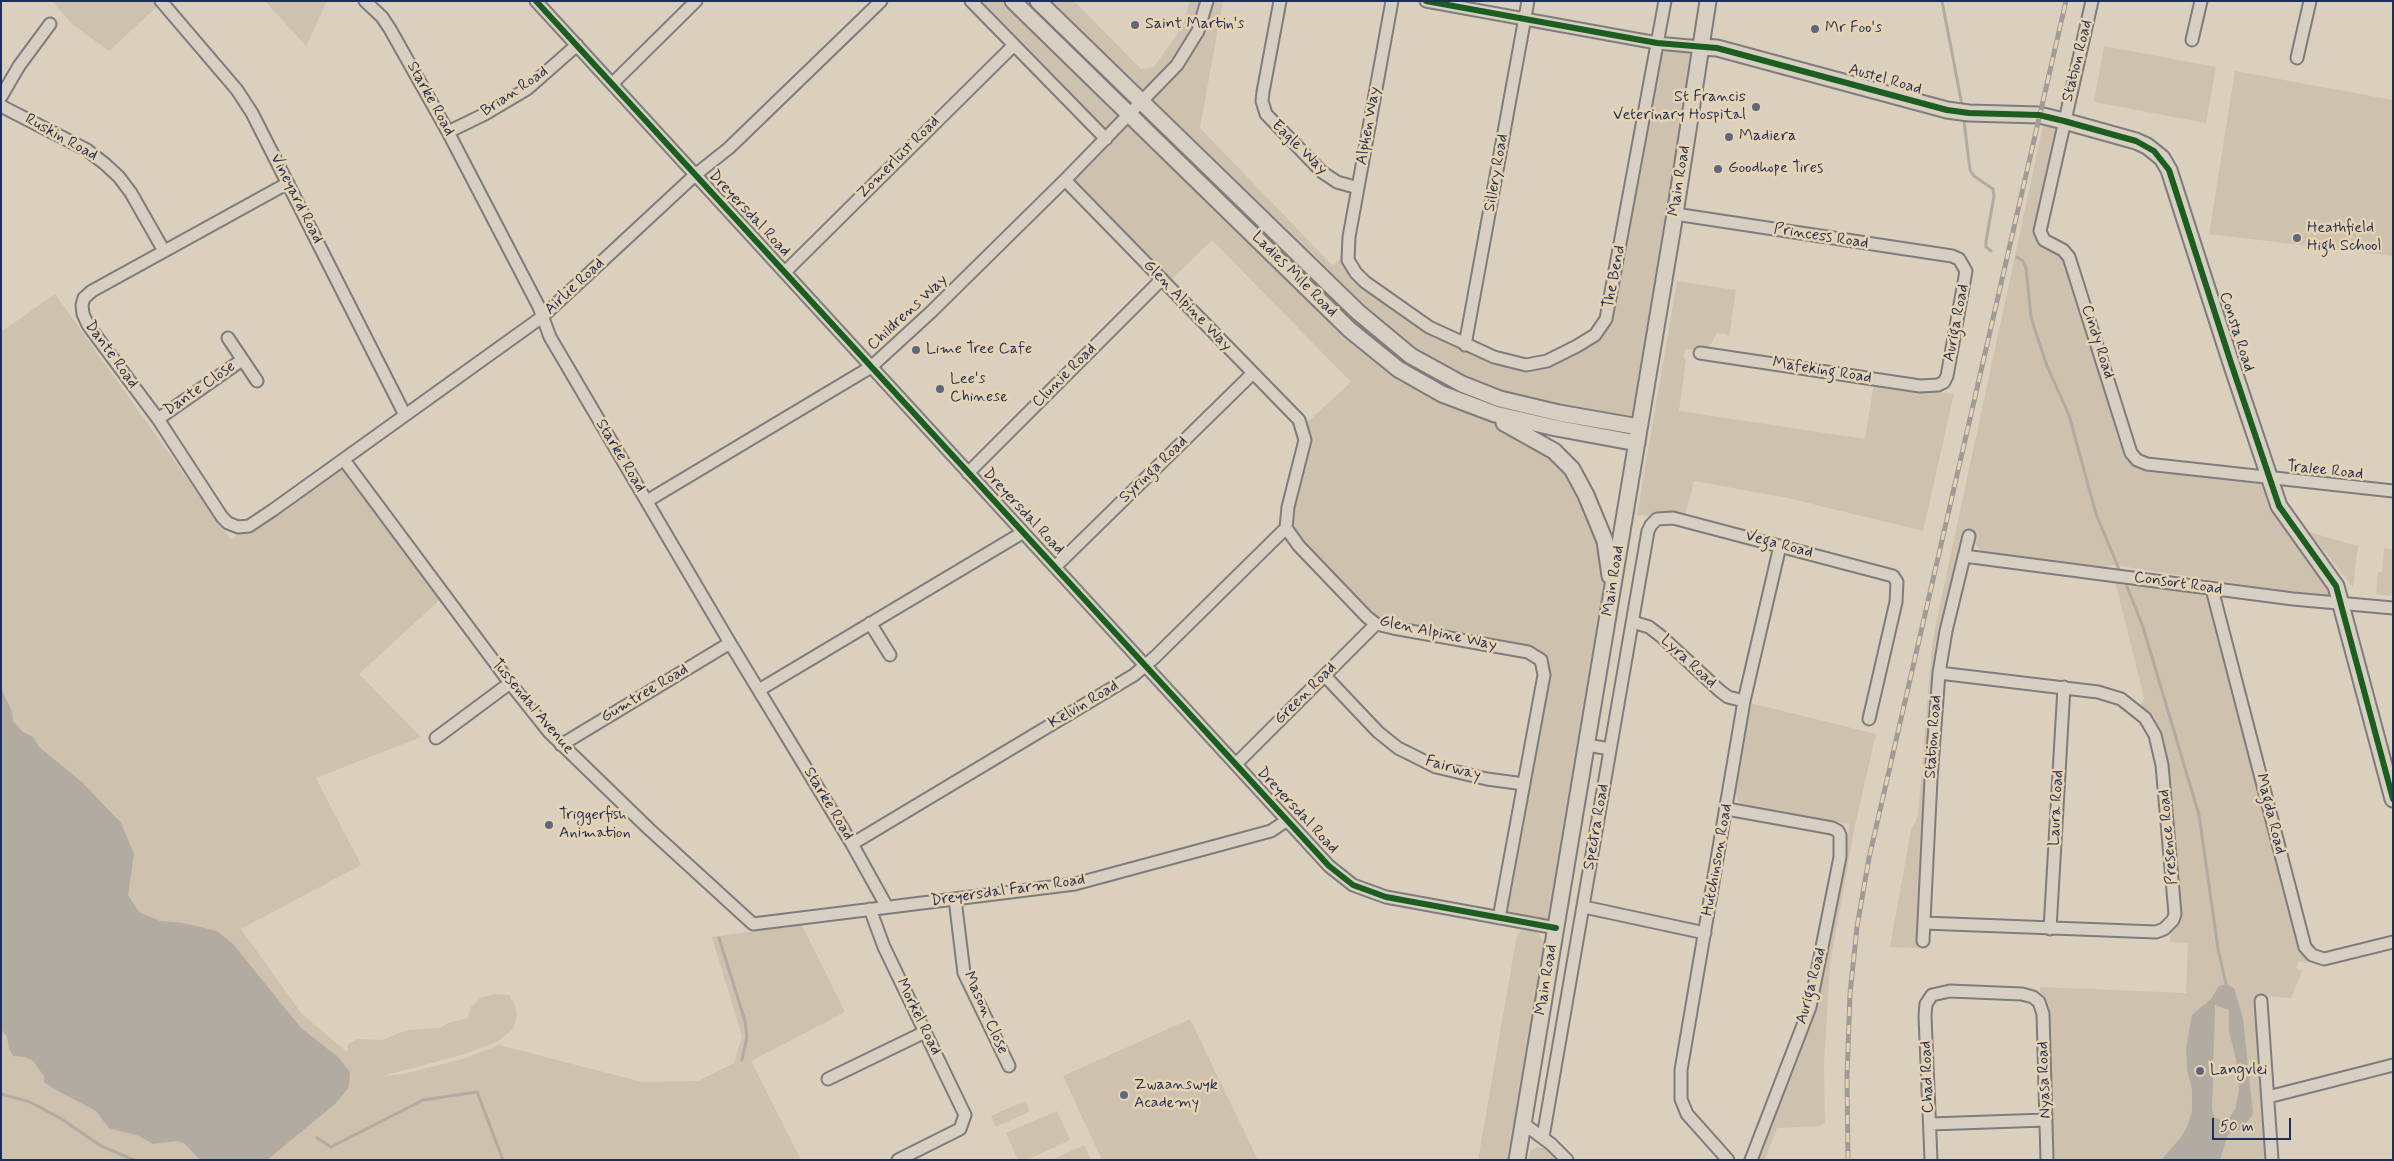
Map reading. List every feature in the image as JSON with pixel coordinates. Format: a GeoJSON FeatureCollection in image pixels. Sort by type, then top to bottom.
{"type":"FeatureCollection","features":[{"type":"Feature","properties":{"kind":"main road","name":"Ladies Mile Road"},"geometry":{"type":"LineString","coordinates":[[1013,1],[1371,348],[1411,378],[1458,401],[1514,419],[1637,443]]}},
{"type":"Feature","properties":{"kind":"main road","name":"Ladies Mile Road"},"geometry":{"type":"LineString","coordinates":[[1038,1],[1358,312],[1411,356],[1456,381],[1500,399],[1559,413],[1639,427]]}},
{"type":"Feature","properties":{"kind":"main road","name":"Main Road"},"geometry":{"type":"LineString","coordinates":[[1518,1160],[1675,214],[1708,1]]}},
{"type":"Feature","properties":{"kind":"main road","name":"Austel Road"},"geometry":{"type":"LineString","coordinates":[[1701,47],[1725,50],[1918,104],[1964,113],[2033,114],[2064,120]]}},
{"type":"Feature","properties":{"kind":"main road","name":"Consta Road"},"geometry":{"type":"LineString","coordinates":[[2064,120],[2136,140],[2154,151],[2170,170],[2231,364],[2283,513],[2333,581],[2341,604],[2393,799]]}},
{"type":"Feature","properties":{"kind":"main road"},"geometry":{"type":"LineString","coordinates":[[1458,401],[1544,444],[1572,469],[1586,495],[1604,541],[1610,568],[1609,612]]}},
{"type":"Feature","properties":{"kind":"street","name":"Vineyard Road"},"geometry":{"type":"LineString","coordinates":[[161,1],[237,90],[288,183],[405,415]]}},
{"type":"Feature","properties":{"kind":"street","name":"Starke Road"},"geometry":{"type":"LineString","coordinates":[[365,1],[382,17],[390,29],[448,132],[542,317],[554,345],[730,643],[852,844],[886,907]]}},
{"type":"Feature","properties":{"kind":"street","name":"Dreyersdal Road"},"geometry":{"type":"LineString","coordinates":[[536,1],[1329,866],[1353,885],[1368,892],[1407,902],[1556,928]]}},
{"type":"Feature","properties":{"kind":"street"},"geometry":{"type":"LineString","coordinates":[[612,84],[696,1]]}},
{"type":"Feature","properties":{"kind":"street","name":"Airlie Road"},"geometry":{"type":"LineString","coordinates":[[234,526],[243,527],[252,524],[542,317],[695,176],[729,148],[881,1]]}},
{"type":"Feature","properties":{"kind":"street"},"geometry":{"type":"LineString","coordinates":[[971,1],[1106,139]]}},
{"type":"Feature","properties":{"kind":"street","name":"Childrens Way"},"geometry":{"type":"LineString","coordinates":[[647,501],[871,367],[931,312],[1065,180],[1177,65],[1198,31],[1208,1]]}},
{"type":"Feature","properties":{"kind":"street","name":"Eagle Way"},"geometry":{"type":"LineString","coordinates":[[1280,1],[1263,92],[1262,101],[1266,114],[1322,172],[1337,182],[1358,188]]}},
{"type":"Feature","properties":{"kind":"street","name":"Alphen Way"},"geometry":{"type":"LineString","coordinates":[[1347,251],[1392,1]]}},
{"type":"Feature","properties":{"kind":"street"},"geometry":{"type":"LineString","coordinates":[[1426,1],[1657,43],[1701,47]]}},
{"type":"Feature","properties":{"kind":"street","name":"Sillery Road"},"geometry":{"type":"LineString","coordinates":[[1465,345],[1528,1]]}},
{"type":"Feature","properties":{"kind":"street","name":"The Bend"},"geometry":{"type":"LineString","coordinates":[[1347,251],[1348,260],[1356,273],[1375,289],[1429,327],[1465,345],[1505,361],[1517,364],[1536,364],[1577,346],[1595,335],[1601,328],[1608,313],[1665,1]]}},
{"type":"Feature","properties":{"kind":"street","name":"Station Road"},"geometry":{"type":"LineString","coordinates":[[2042,237],[2040,227],[2092,1]]}},
{"type":"Feature","properties":{"kind":"street"},"geometry":{"type":"LineString","coordinates":[[2192,40],[2201,1]]}},
{"type":"Feature","properties":{"kind":"street"},"geometry":{"type":"LineString","coordinates":[[2297,58],[2310,1]]}},
{"type":"Feature","properties":{"kind":"street"},"geometry":{"type":"LineString","coordinates":[[1,97],[18,66],[50,24]]}},
{"type":"Feature","properties":{"kind":"street","name":"Brian Road"},"geometry":{"type":"LineString","coordinates":[[448,132],[485,114],[527,88],[577,45]]}},
{"type":"Feature","properties":{"kind":"street","name":"Zomerlust Road"},"geometry":{"type":"LineString","coordinates":[[785,272],[1014,45]]}},
{"type":"Feature","properties":{"kind":"street","name":"Ruskin Road"},"geometry":{"type":"LineString","coordinates":[[1,106],[87,150],[105,164],[131,193],[164,251]]}},
{"type":"Feature","properties":{"kind":"street","name":"Glen Alpine Way"},"geometry":{"type":"LineString","coordinates":[[1065,180],[1297,417],[1304,433],[1304,440],[1288,508],[1286,528],[1299,546],[1367,617],[1376,624],[1528,652],[1541,660],[1544,675],[1499,918]]}},
{"type":"Feature","properties":{"kind":"street","name":"Dante Road"},"geometry":{"type":"LineString","coordinates":[[234,526],[225,520],[158,419],[88,325],[83,314],[82,305],[84,298],[92,291],[288,183]]}},
{"type":"Feature","properties":{"kind":"street","name":"Princess Road"},"geometry":{"type":"LineString","coordinates":[[1675,214],[1952,256],[1964,264]]}},
{"type":"Feature","properties":{"kind":"street","name":"Cindy Road"},"geometry":{"type":"LineString","coordinates":[[2042,237],[2047,243],[2063,250],[2069,257],[2130,449],[2137,460]]}},
{"type":"Feature","properties":{"kind":"street","name":"Auriga Road"},"geometry":{"type":"LineString","coordinates":[[1944,382],[1965,281],[1964,264]]}},
{"type":"Feature","properties":{"kind":"street","name":"Clunie Road"},"geometry":{"type":"LineString","coordinates":[[968,473],[1162,279]]}},
{"type":"Feature","properties":{"kind":"street","name":"Dante Close"},"geometry":{"type":"LineString","coordinates":[[228,338],[257,381]]}},
{"type":"Feature","properties":{"kind":"street","name":"Mafeking Road"},"geometry":{"type":"LineString","coordinates":[[1700,353],[1920,386],[1938,385],[1944,382]]}},
{"type":"Feature","properties":{"kind":"street","name":"Dante Close"},"geometry":{"type":"LineString","coordinates":[[158,419],[242,360]]}},
{"type":"Feature","properties":{"kind":"street","name":"Syringa Road"},"geometry":{"type":"LineString","coordinates":[[1054,566],[1253,373]]}},
{"type":"Feature","properties":{"kind":"street","name":"Tussendal Avenue"},"geometry":{"type":"LineString","coordinates":[[344,460],[510,683],[561,745],[753,924]]}},
{"type":"Feature","properties":{"kind":"street","name":"Tralee Road"},"geometry":{"type":"LineString","coordinates":[[2137,460],[2147,464],[2393,492]]}},
{"type":"Feature","properties":{"kind":"street","name":"Vega Road"},"geometry":{"type":"LineString","coordinates":[[1657,519],[1673,518],[1893,576],[1897,582],[1896,602],[1869,719]]}},
{"type":"Feature","properties":{"kind":"street","name":"Spectra Road"},"geometry":{"type":"LineString","coordinates":[[1543,1137],[1648,531],[1657,519]]}},
{"type":"Feature","properties":{"kind":"street","name":"Kelvin Road"},"geometry":{"type":"LineString","coordinates":[[852,844],[1134,675],[1286,528]]}},
{"type":"Feature","properties":{"kind":"street"},"geometry":{"type":"LineString","coordinates":[[759,690],[1022,533]]}},
{"type":"Feature","properties":{"kind":"street","name":"Station Road"},"geometry":{"type":"LineString","coordinates":[[1923,941],[1931,770],[1939,673],[1946,631],[1969,536]]}},
{"type":"Feature","properties":{"kind":"street","name":"Hutchinson Road"},"geometry":{"type":"LineString","coordinates":[[1728,1160],[1701,1132],[1687,1114],[1681,1099],[1681,1070],[1744,701],[1780,546]]}},
{"type":"Feature","properties":{"kind":"street","name":"Consort Road"},"geometry":{"type":"LineString","coordinates":[[1964,556],[2212,589],[2393,608]]}},
{"type":"Feature","properties":{"kind":"street","name":"Magda Road"},"geometry":{"type":"LineString","coordinates":[[2212,589],[2305,947],[2312,955],[2324,959],[2393,942]]}},
{"type":"Feature","properties":{"kind":"street","name":"Lyra Road"},"geometry":{"type":"LineString","coordinates":[[1633,622],[1648,627],[1662,637],[1728,697],[1744,701]]}},
{"type":"Feature","properties":{"kind":"street"},"geometry":{"type":"LineString","coordinates":[[870,623],[890,655]]}},
{"type":"Feature","properties":{"kind":"street","name":"Green Road"},"geometry":{"type":"LineString","coordinates":[[1236,764],[1376,624]]}},
{"type":"Feature","properties":{"kind":"street","name":"Gumtree Road"},"geometry":{"type":"LineString","coordinates":[[561,745],[730,643]]}},
{"type":"Feature","properties":{"kind":"street","name":"Presence Road"},"geometry":{"type":"LineString","coordinates":[[1924,923],[2156,932],[2164,929],[2173,920],[2175,914],[2163,774],[2156,735],[2145,718],[2121,700],[2098,692],[1939,673]]}},
{"type":"Feature","properties":{"kind":"street","name":"Fairway"},"geometry":{"type":"LineString","coordinates":[[1325,676],[1378,732],[1398,748],[1412,756],[1454,772],[1524,784]]}},
{"type":"Feature","properties":{"kind":"street"},"geometry":{"type":"LineString","coordinates":[[436,738],[510,683]]}},
{"type":"Feature","properties":{"kind":"street","name":"Laura Road"},"geometry":{"type":"LineString","coordinates":[[2050,929],[2064,687]]}},
{"type":"Feature","properties":{"kind":"street"},"geometry":{"type":"LineString","coordinates":[[1587,745],[1610,749]]}},
{"type":"Feature","properties":{"kind":"street","name":"Auriga Road"},"geometry":{"type":"LineString","coordinates":[[1727,809],[1832,828],[1838,831],[1840,835],[1840,856],[1810,1007],[1751,1160]]}},
{"type":"Feature","properties":{"kind":"street","name":"Dreyersdal Farm Road"},"geometry":{"type":"LineString","coordinates":[[753,924],[1075,884],[1271,831],[1286,821]]}},
{"type":"Feature","properties":{"kind":"street","name":"Mason Close"},"geometry":{"type":"LineString","coordinates":[[955,899],[964,973],[1009,1066]]}},
{"type":"Feature","properties":{"kind":"street"},"geometry":{"type":"LineString","coordinates":[[1584,907],[1705,933]]}},
{"type":"Feature","properties":{"kind":"street","name":"Morkel Road"},"geometry":{"type":"LineString","coordinates":[[870,909],[881,940],[963,1111],[963,1125],[960,1129],[898,1160]]}},
{"type":"Feature","properties":{"kind":"street","name":"Chad Road"},"geometry":{"type":"LineString","coordinates":[[1931,1160],[1926,1004],[1932,996],[1950,991],[2022,994],[2033,997],[2039,1002]]}},
{"type":"Feature","properties":{"kind":"street"},"geometry":{"type":"LineString","coordinates":[[2261,1001],[2272,1160]]}},
{"type":"Feature","properties":{"kind":"street","name":"Nyasa Road"},"geometry":{"type":"LineString","coordinates":[[2039,1002],[2043,1014],[2047,1160]]}},
{"type":"Feature","properties":{"kind":"street"},"geometry":{"type":"LineString","coordinates":[[828,1078],[925,1032]]}},
{"type":"Feature","properties":{"kind":"street"},"geometry":{"type":"LineString","coordinates":[[2268,1097],[2393,1064]]}},
{"type":"Feature","properties":{"kind":"street"},"geometry":{"type":"LineString","coordinates":[[1930,1124],[2046,1120]]}},
{"type":"Feature","properties":{"kind":"street"},"geometry":{"type":"LineString","coordinates":[[1524,1124],[1543,1137],[1567,1160]]}},
{"type":"Feature","properties":{"kind":"shaded area"},"geometry":{"type":"Polygon","coordinates":[[[52,1],[160,1],[161,3],[109,51],[72,24],[52,1]]]}},
{"type":"Feature","properties":{"kind":"shaded area"},"geometry":{"type":"Polygon","coordinates":[[[265,1],[327,1],[306,46],[265,1]]]}},
{"type":"Feature","properties":{"kind":"shaded area"},"geometry":{"type":"Polygon","coordinates":[[[971,1],[1013,1],[1378,354],[1521,431],[1564,460],[1610,568],[1556,928],[1499,918],[1541,660],[1376,624],[1286,528],[1302,425],[1351,382],[1212,240],[1167,284],[1065,180],[1105,139],[971,1]]]}},
{"type":"Feature","properties":{"kind":"shaded area"},"geometry":{"type":"Polygon","coordinates":[[[1038,1],[1074,1],[1141,69],[1154,67],[1182,27],[1190,1],[1223,1],[1200,128],[1333,266],[1347,251],[1352,267],[1465,345],[1536,364],[1601,327],[1657,43],[1701,47],[1639,427],[1559,413],[1426,366],[1038,1]]]}},
{"type":"Feature","properties":{"kind":"shaded area"},"geometry":{"type":"Polygon","coordinates":[[[2104,46],[2216,67],[2206,123],[2094,102],[2104,46]]]}},
{"type":"Feature","properties":{"kind":"shaded area"},"geometry":{"type":"Polygon","coordinates":[[[2235,71],[2393,100],[2393,256],[2209,234],[2235,71]]]}},
{"type":"Feature","properties":{"kind":"shaded area"},"geometry":{"type":"Polygon","coordinates":[[[2044,121],[2057,127],[2034,227],[2034,236],[2042,248],[2060,255],[2066,262],[2128,457],[2145,468],[2264,485],[2330,589],[2330,593],[2324,597],[2113,565],[2104,567],[1981,551],[1975,544],[1975,536],[1963,534],[1942,626],[1932,689],[1917,948],[1890,947],[1911,830],[1918,816],[1932,646],[1936,623],[2044,121]]]}},
{"type":"Feature","properties":{"kind":"shaded area"},"geometry":{"type":"Polygon","coordinates":[[[1677,281],[1736,290],[1729,337],[1726,334],[1717,333],[1711,344],[1705,347],[1697,347],[1696,350],[1685,349],[1684,358],[1686,359],[1679,411],[1865,439],[1874,383],[1954,394],[1923,531],[1788,498],[1694,481],[1685,515],[1668,511],[1650,516],[1637,515],[1677,281]]]}},
{"type":"Feature","properties":{"kind":"shaded area"},"geometry":{"type":"Polygon","coordinates":[[[55,294],[231,540],[246,527],[344,462],[444,596],[359,674],[421,737],[316,778],[361,865],[241,929],[302,1014],[347,1052],[348,1044],[358,1039],[382,1040],[407,1030],[440,1028],[448,1023],[468,1018],[471,1007],[480,998],[495,994],[509,995],[515,1006],[517,1016],[513,1029],[497,1042],[461,1055],[383,1076],[403,1074],[463,1059],[499,1045],[642,1082],[698,1081],[734,1063],[742,1037],[712,937],[802,925],[845,1012],[751,1061],[801,1160],[1,1160],[1,332],[55,294]]]}},
{"type":"Feature","properties":{"kind":"shaded area"},"geometry":{"type":"Polygon","coordinates":[[[2309,532],[2358,546],[2353,587],[2309,532]]]}},
{"type":"Feature","properties":{"kind":"shaded area"},"geometry":{"type":"Polygon","coordinates":[[[2384,548],[2393,549],[2393,596],[2376,594],[2378,572],[2382,572],[2384,548]]]}},
{"type":"Feature","properties":{"kind":"shaded area"},"geometry":{"type":"Polygon","coordinates":[[[2115,581],[2122,582],[2123,586],[2131,587],[2131,583],[2199,592],[2208,599],[2299,947],[2308,960],[2306,963],[2299,961],[2296,968],[2302,971],[2291,998],[2256,996],[2267,1160],[2053,1160],[2047,1002],[2040,992],[2040,987],[2186,993],[2188,943],[2170,942],[2171,932],[2178,923],[2181,910],[2167,752],[2159,730],[2140,707],[2144,698],[2115,581]]]}},
{"type":"Feature","properties":{"kind":"shaded area"},"geometry":{"type":"Polygon","coordinates":[[[1,688],[12,712],[13,721],[23,732],[33,737],[39,747],[83,783],[121,823],[134,854],[128,895],[139,912],[160,921],[183,923],[217,931],[233,944],[301,1028],[338,1057],[350,1072],[349,1087],[335,1104],[267,1160],[200,1160],[184,1143],[177,1141],[153,1144],[139,1136],[109,1128],[96,1111],[44,1082],[44,1076],[33,1061],[25,1057],[13,1056],[9,1049],[7,1037],[1,1029],[1,688]]]}},
{"type":"Feature","properties":{"kind":"shaded area"},"geometry":{"type":"Polygon","coordinates":[[[1750,703],[1876,734],[1855,825],[1830,965],[1824,1064],[1825,1123],[1820,1126],[1777,1128],[1765,1160],[1757,1160],[1817,1001],[1850,824],[1748,808],[1738,801],[1735,790],[1750,703]]]}},
{"type":"Feature","properties":{"kind":"shaded area"},"geometry":{"type":"Polygon","coordinates":[[[1523,929],[1537,932],[1545,943],[1508,1160],[1478,1160],[1517,935],[1523,929]]]}},
{"type":"Feature","properties":{"kind":"shaded area","name":"Langvlei"},"geometry":{"type":"Polygon","coordinates":[[[2226,984],[2234,988],[2243,1018],[2253,1114],[2242,1129],[2230,1133],[2227,1137],[2220,1160],[2161,1160],[2179,1140],[2187,1127],[2192,1111],[2192,1090],[2187,1070],[2186,1048],[2192,1015],[2211,999],[2219,986],[2226,984]],[[2215,1005],[2212,1109],[2214,1117],[2222,1121],[2230,1117],[2236,1107],[2239,1089],[2236,1059],[2229,1031],[2229,1010],[2215,1005]]]}},
{"type":"Feature","properties":{"kind":"shaded area","name":"Zwaanswyk Academy"},"geometry":{"type":"Polygon","coordinates":[[[1190,1019],[1258,1160],[1102,1160],[1063,1076],[1190,1019]]]}},
{"type":"Feature","properties":{"kind":"shaded area"},"geometry":{"type":"Polygon","coordinates":[[[1025,1101],[1030,1111],[996,1127],[991,1116],[1025,1101]]]}},
{"type":"Feature","properties":{"kind":"shaded area"},"geometry":{"type":"Polygon","coordinates":[[[1057,1111],[1070,1140],[1027,1160],[1018,1160],[1006,1133],[1057,1111]]]}},
{"type":"Feature","properties":{"kind":"shaded area"},"geometry":{"type":"Polygon","coordinates":[[[1084,1145],[1091,1160],[1052,1160],[1084,1145]]]}},
{"type":"Feature","properties":{"kind":"shaded area"},"geometry":{"type":"Polygon","coordinates":[[[1539,1147],[1548,1150],[1558,1160],[1528,1160],[1531,1150],[1539,1147]]]}},
{"type":"Feature","properties":{"kind":"waterway"},"geometry":{"type":"LineString","coordinates":[[1942,1],[1962,105]]}},
{"type":"Feature","properties":{"kind":"waterway"},"geometry":{"type":"LineString","coordinates":[[1964,121],[1970,170],[1974,176],[1993,189],[1994,196],[1986,241],[1986,247],[1991,251]]}},
{"type":"Feature","properties":{"kind":"waterway"},"geometry":{"type":"LineString","coordinates":[[2017,257],[2023,261],[2026,268],[2031,317],[2038,339],[2047,366],[2069,415],[2096,514],[2121,574]]}},
{"type":"Feature","properties":{"kind":"waterway"},"geometry":{"type":"LineString","coordinates":[[2124,579],[2143,627],[2199,815],[2218,949],[2226,984]]}},
{"type":"Feature","properties":{"kind":"waterway"},"geometry":{"type":"LineString","coordinates":[[719,938],[745,1021],[747,1037],[742,1060]]}},
{"type":"Feature","properties":{"kind":"waterway"},"geometry":{"type":"LineString","coordinates":[[317,1138],[331,1147],[423,1100],[477,1092],[503,1160]]}},
{"type":"Feature","properties":{"kind":"waterway"},"geometry":{"type":"LineString","coordinates":[[1,1094],[30,1102],[60,1118],[101,1146],[134,1160]]}},
{"type":"Feature","properties":{"kind":"railway"},"geometry":{"type":"LineString","coordinates":[[1848,1160],[1847,1077],[1850,994],[1857,927],[1869,858],[2066,1]]}},
{"type":"Feature","properties":{"kind":"cycle path"},"geometry":{"type":"LineString","coordinates":[[536,1],[1329,866],[1353,885],[1386,897],[1556,928]]}},
{"type":"Feature","properties":{"kind":"cycle path"},"geometry":{"type":"LineString","coordinates":[[1426,1],[1657,43],[1717,48],[1947,110],[1969,113],[2039,115],[2136,141],[2154,151],[2169,170],[2279,506],[2336,586],[2393,799]]}},
{"type":"Feature","properties":{"kind":"place","name":"Saint Martin's"},"geometry":{"type":"Point","coordinates":[1135,25]}},
{"type":"Feature","properties":{"kind":"place","name":"Mr Foo's"},"geometry":{"type":"Point","coordinates":[1815,29]}},
{"type":"Feature","properties":{"kind":"place","name":"St Francis Veterinary Hospital"},"geometry":{"type":"Point","coordinates":[1756,107]}},
{"type":"Feature","properties":{"kind":"place","name":"Madiera"},"geometry":{"type":"Point","coordinates":[1729,137]}},
{"type":"Feature","properties":{"kind":"place","name":"Goodhope Tires"},"geometry":{"type":"Point","coordinates":[1718,169]}},
{"type":"Feature","properties":{"kind":"place","name":"Heathfield High School"},"geometry":{"type":"Point","coordinates":[2297,238]}},
{"type":"Feature","properties":{"kind":"place","name":"Lime Tree Cafe"},"geometry":{"type":"Point","coordinates":[916,350]}},
{"type":"Feature","properties":{"kind":"place","name":"Lee's Chinese"},"geometry":{"type":"Point","coordinates":[940,389]}},
{"type":"Feature","properties":{"kind":"place","name":"Triggerfish Animation"},"geometry":{"type":"Point","coordinates":[549,825]}},
{"type":"Feature","properties":{"kind":"place","name":"Langvlei"},"geometry":{"type":"Point","coordinates":[2200,1071]}},
{"type":"Feature","properties":{"kind":"place","name":"Zwaanswyk Academy"},"geometry":{"type":"Point","coordinates":[1124,1095]}}]}
